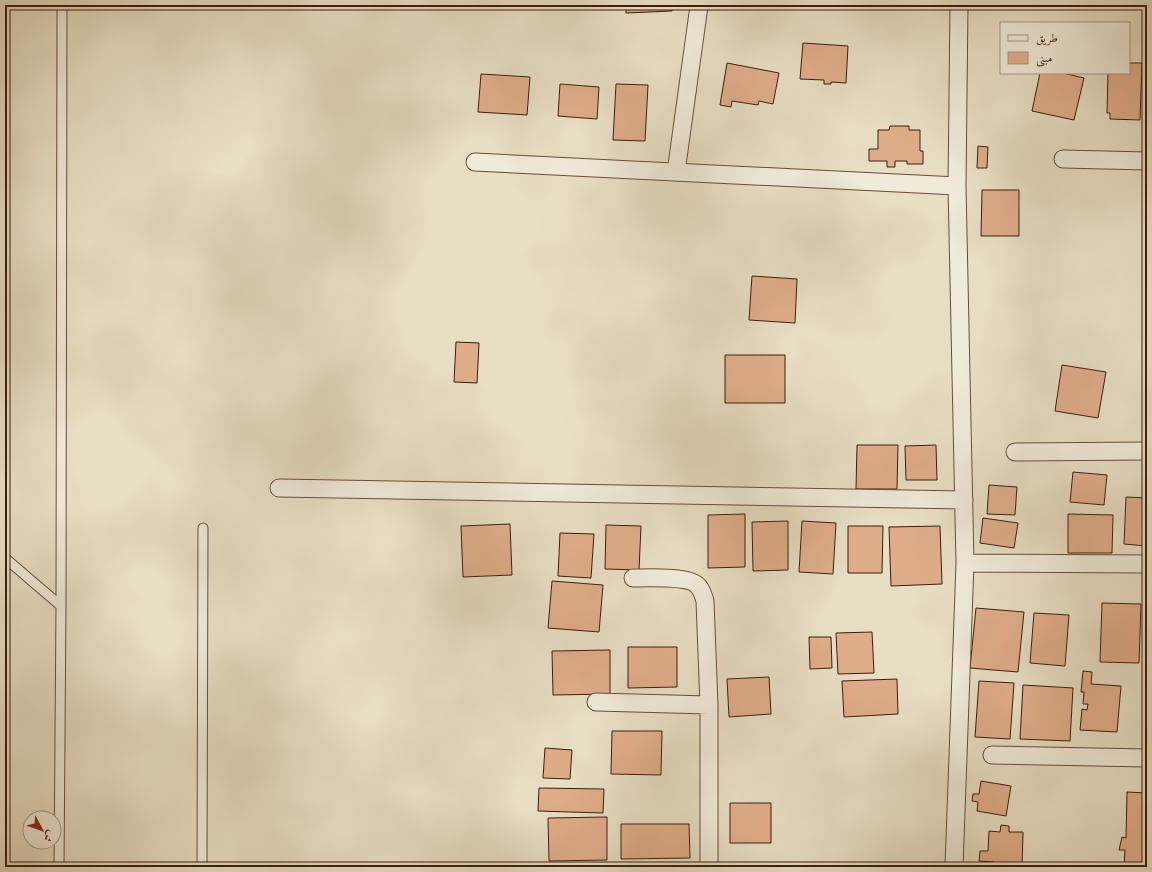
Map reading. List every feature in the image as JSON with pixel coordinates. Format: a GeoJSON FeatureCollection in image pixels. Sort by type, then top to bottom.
{"type":"FeatureCollection","features":[{"type":"Feature","properties":{"kind":"street"},"geometry":{"type":"LineString","coordinates":[[954,867],[965,564],[957,186],[959,5]]}},
{"type":"Feature","properties":{"kind":"street"},"geometry":{"type":"LineString","coordinates":[[676,172],[699,6]]}},
{"type":"Feature","properties":{"kind":"street"},"geometry":{"type":"LineString","coordinates":[[1063,159],[1147,161]]}},
{"type":"Feature","properties":{"kind":"street"},"geometry":{"type":"LineString","coordinates":[[475,162],[957,186]]}},
{"type":"Feature","properties":{"kind":"street"},"geometry":{"type":"LineString","coordinates":[[1015,452],[1147,451]]}},
{"type":"Feature","properties":{"kind":"street"},"geometry":{"type":"LineString","coordinates":[[278,488],[964,500]]}},
{"type":"Feature","properties":{"kind":"street"},"geometry":{"type":"LineString","coordinates":[[965,564],[1147,564]]}},
{"type":"Feature","properties":{"kind":"street"},"geometry":{"type":"LineString","coordinates":[[633,578],[687,580],[696,584],[701,589],[705,601],[708,705],[708,867]]}},
{"type":"Feature","properties":{"kind":"street"},"geometry":{"type":"LineString","coordinates":[[596,702],[708,705]]}},
{"type":"Feature","properties":{"kind":"street"},"geometry":{"type":"LineString","coordinates":[[992,755],[1147,758]]}},
{"type":"Feature","properties":{"kind":"lane"},"geometry":{"type":"LineString","coordinates":[[59,867],[62,606],[62,5]]}},
{"type":"Feature","properties":{"kind":"lane"},"geometry":{"type":"LineString","coordinates":[[202,867],[203,528]]}},
{"type":"Feature","properties":{"kind":"lane"},"geometry":{"type":"LineString","coordinates":[[5,558],[62,606]]}},
{"type":"Feature","properties":{"kind":"building"},"geometry":{"type":"Polygon","coordinates":[[[626,5],[672,5],[672,11],[626,13],[626,5]]]}},
{"type":"Feature","properties":{"kind":"building"},"geometry":{"type":"Polygon","coordinates":[[[803,43],[848,46],[846,83],[831,82],[831,84],[824,84],[824,80],[800,79],[803,43]]]}},
{"type":"Feature","properties":{"kind":"building"},"geometry":{"type":"Polygon","coordinates":[[[727,63],[779,73],[773,104],[759,101],[758,105],[732,101],[731,107],[720,105],[727,63]]]}},
{"type":"Feature","properties":{"kind":"building"},"geometry":{"type":"Polygon","coordinates":[[[1130,63],[1142,63],[1140,120],[1110,119],[1110,113],[1107,113],[1108,74],[1130,74],[1130,63]]]}},
{"type":"Feature","properties":{"kind":"building"},"geometry":{"type":"Polygon","coordinates":[[[481,74],[530,77],[527,115],[478,112],[481,74]]]}},
{"type":"Feature","properties":{"kind":"building"},"geometry":{"type":"Polygon","coordinates":[[[1040,74],[1067,74],[1084,78],[1074,120],[1032,111],[1040,74]]]}},
{"type":"Feature","properties":{"kind":"building"},"geometry":{"type":"Polygon","coordinates":[[[560,84],[599,87],[597,119],[558,116],[560,84]]]}},
{"type":"Feature","properties":{"kind":"building"},"geometry":{"type":"Polygon","coordinates":[[[616,84],[648,85],[645,141],[613,140],[616,84]]]}},
{"type":"Feature","properties":{"kind":"building"},"geometry":{"type":"Polygon","coordinates":[[[890,126],[909,126],[909,130],[920,130],[920,151],[923,151],[923,164],[907,164],[907,161],[895,161],[895,167],[887,167],[887,161],[869,161],[869,149],[878,149],[878,130],[889,130],[890,126]]]}},
{"type":"Feature","properties":{"kind":"building"},"geometry":{"type":"Polygon","coordinates":[[[978,146],[988,147],[987,168],[977,168],[978,146]]]}},
{"type":"Feature","properties":{"kind":"building"},"geometry":{"type":"Polygon","coordinates":[[[982,190],[1019,190],[1019,236],[981,236],[982,190]]]}},
{"type":"Feature","properties":{"kind":"building"},"geometry":{"type":"Polygon","coordinates":[[[752,276],[797,279],[795,323],[749,320],[752,276]]]}},
{"type":"Feature","properties":{"kind":"building"},"geometry":{"type":"Polygon","coordinates":[[[456,342],[479,343],[477,383],[454,382],[456,342]]]}},
{"type":"Feature","properties":{"kind":"building"},"geometry":{"type":"Polygon","coordinates":[[[725,355],[785,355],[785,403],[725,403],[725,355]]]}},
{"type":"Feature","properties":{"kind":"building"},"geometry":{"type":"Polygon","coordinates":[[[1062,365],[1106,372],[1098,418],[1055,411],[1062,365]]]}},
{"type":"Feature","properties":{"kind":"building"},"geometry":{"type":"Polygon","coordinates":[[[857,445],[898,445],[897,489],[856,489],[857,445]]]}},
{"type":"Feature","properties":{"kind":"building"},"geometry":{"type":"Polygon","coordinates":[[[936,445],[937,480],[906,480],[905,446],[936,445]]]}},
{"type":"Feature","properties":{"kind":"building"},"geometry":{"type":"Polygon","coordinates":[[[1073,472],[1107,475],[1104,505],[1070,502],[1073,472]]]}},
{"type":"Feature","properties":{"kind":"building"},"geometry":{"type":"Polygon","coordinates":[[[989,485],[1017,487],[1015,515],[987,514],[989,485]]]}},
{"type":"Feature","properties":{"kind":"building"},"geometry":{"type":"Polygon","coordinates":[[[1126,497],[1147,498],[1147,546],[1124,544],[1126,497]]]}},
{"type":"Feature","properties":{"kind":"building"},"geometry":{"type":"Polygon","coordinates":[[[745,514],[745,567],[708,568],[708,515],[745,514]]]}},
{"type":"Feature","properties":{"kind":"building"},"geometry":{"type":"Polygon","coordinates":[[[1068,514],[1113,515],[1112,553],[1068,553],[1068,514]]]}},
{"type":"Feature","properties":{"kind":"building"},"geometry":{"type":"Polygon","coordinates":[[[983,518],[1018,523],[1014,548],[980,543],[983,518]]]}},
{"type":"Feature","properties":{"kind":"building"},"geometry":{"type":"Polygon","coordinates":[[[788,521],[788,570],[753,571],[752,522],[788,521]]]}},
{"type":"Feature","properties":{"kind":"building"},"geometry":{"type":"Polygon","coordinates":[[[802,521],[836,523],[833,574],[799,572],[802,521]]]}},
{"type":"Feature","properties":{"kind":"building"},"geometry":{"type":"Polygon","coordinates":[[[510,524],[512,575],[463,577],[461,526],[510,524]]]}},
{"type":"Feature","properties":{"kind":"building"},"geometry":{"type":"Polygon","coordinates":[[[606,525],[641,526],[639,570],[605,569],[606,525]]]}},
{"type":"Feature","properties":{"kind":"building"},"geometry":{"type":"Polygon","coordinates":[[[848,526],[883,526],[882,573],[848,573],[848,526]]]}},
{"type":"Feature","properties":{"kind":"building"},"geometry":{"type":"Polygon","coordinates":[[[940,526],[942,584],[891,586],[889,527],[940,526]]]}},
{"type":"Feature","properties":{"kind":"building"},"geometry":{"type":"Polygon","coordinates":[[[560,533],[594,534],[591,578],[558,576],[560,533]]]}},
{"type":"Feature","properties":{"kind":"building"},"geometry":{"type":"Polygon","coordinates":[[[552,581],[603,585],[599,632],[548,628],[552,581]]]}},
{"type":"Feature","properties":{"kind":"building"},"geometry":{"type":"Polygon","coordinates":[[[1102,603],[1141,604],[1139,663],[1100,662],[1102,603]]]}},
{"type":"Feature","properties":{"kind":"building"},"geometry":{"type":"Polygon","coordinates":[[[976,608],[1024,612],[1018,672],[970,668],[976,608]]]}},
{"type":"Feature","properties":{"kind":"building"},"geometry":{"type":"Polygon","coordinates":[[[1034,613],[1069,615],[1065,666],[1030,663],[1034,613]]]}},
{"type":"Feature","properties":{"kind":"building"},"geometry":{"type":"Polygon","coordinates":[[[872,632],[874,673],[838,674],[836,633],[872,632]]]}},
{"type":"Feature","properties":{"kind":"building"},"geometry":{"type":"Polygon","coordinates":[[[809,637],[831,637],[832,668],[810,669],[809,637]]]}},
{"type":"Feature","properties":{"kind":"building"},"geometry":{"type":"Polygon","coordinates":[[[628,647],[677,647],[677,687],[628,688],[628,647]]]}},
{"type":"Feature","properties":{"kind":"building"},"geometry":{"type":"Polygon","coordinates":[[[610,650],[610,694],[553,695],[552,651],[610,650]]]}},
{"type":"Feature","properties":{"kind":"building"},"geometry":{"type":"Polygon","coordinates":[[[1083,671],[1092,672],[1091,684],[1121,686],[1117,732],[1080,730],[1082,709],[1087,710],[1088,704],[1083,704],[1084,692],[1081,692],[1083,671]]]}},
{"type":"Feature","properties":{"kind":"building"},"geometry":{"type":"Polygon","coordinates":[[[769,677],[771,714],[729,717],[727,679],[769,677]]]}},
{"type":"Feature","properties":{"kind":"building"},"geometry":{"type":"Polygon","coordinates":[[[897,679],[898,714],[844,717],[842,681],[897,679]]]}},
{"type":"Feature","properties":{"kind":"building"},"geometry":{"type":"Polygon","coordinates":[[[979,681],[1014,683],[1010,739],[975,737],[979,681]]]}},
{"type":"Feature","properties":{"kind":"building"},"geometry":{"type":"Polygon","coordinates":[[[1023,685],[1073,688],[1070,741],[1020,739],[1023,685]]]}},
{"type":"Feature","properties":{"kind":"building"},"geometry":{"type":"Polygon","coordinates":[[[612,731],[662,731],[661,775],[611,774],[612,731]]]}},
{"type":"Feature","properties":{"kind":"building"},"geometry":{"type":"Polygon","coordinates":[[[545,748],[572,750],[570,779],[543,778],[545,748]]]}},
{"type":"Feature","properties":{"kind":"building"},"geometry":{"type":"Polygon","coordinates":[[[981,781],[1011,786],[1006,816],[977,811],[978,802],[972,801],[973,794],[979,794],[981,781]]]}},
{"type":"Feature","properties":{"kind":"building"},"geometry":{"type":"Polygon","coordinates":[[[539,788],[604,789],[603,813],[538,811],[539,788]]]}},
{"type":"Feature","properties":{"kind":"building"},"geometry":{"type":"Polygon","coordinates":[[[1127,792],[1147,793],[1147,867],[1124,867],[1125,850],[1119,850],[1122,837],[1126,838],[1127,792]]]}},
{"type":"Feature","properties":{"kind":"building"},"geometry":{"type":"Polygon","coordinates":[[[730,803],[771,803],[771,843],[730,843],[730,803]]]}},
{"type":"Feature","properties":{"kind":"building"},"geometry":{"type":"Polygon","coordinates":[[[607,817],[607,860],[549,861],[548,818],[607,817]]]}},
{"type":"Feature","properties":{"kind":"building"},"geometry":{"type":"Polygon","coordinates":[[[621,824],[689,824],[690,858],[621,859],[621,824]]]}},
{"type":"Feature","properties":{"kind":"building"},"geometry":{"type":"Polygon","coordinates":[[[1001,825],[1009,826],[1009,832],[1023,832],[1022,867],[993,867],[994,862],[979,861],[980,851],[988,851],[989,831],[1000,832],[1001,825]]]}}]}
